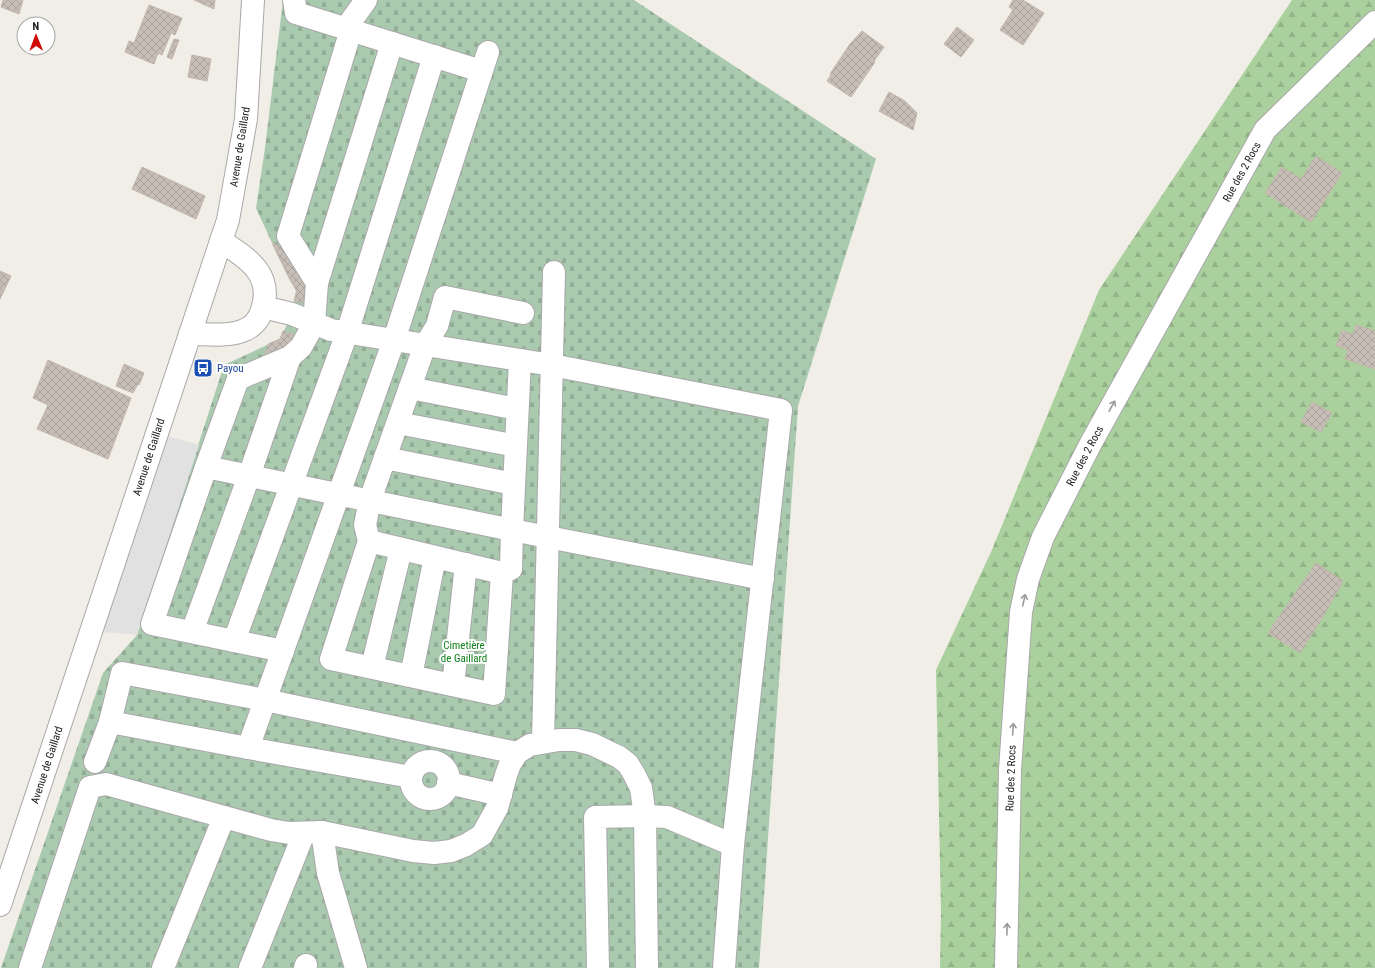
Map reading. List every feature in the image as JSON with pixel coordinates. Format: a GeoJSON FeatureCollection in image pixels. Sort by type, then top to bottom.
{"type":"FeatureCollection","features":[{"type":"Feature","properties":{"kind":"street","name":"Avenue de Gaillard"},"geometry":{"type":"LineString","coordinates":[[0,905],[228,220],[246,119],[253,0]]}},
{"type":"Feature","properties":{"kind":"street"},"geometry":{"type":"LineString","coordinates":[[248,748],[394,340],[485,62],[434,56],[296,13],[294,0]]}},
{"type":"Feature","properties":{"kind":"street"},"geometry":{"type":"LineString","coordinates":[[317,282],[288,236],[348,29],[366,0]]}},
{"type":"Feature","properties":{"kind":"street","name":"Rue des 2 Rocs"},"geometry":{"type":"LineString","coordinates":[[1006,968],[1010,770],[1021,612],[1028,579],[1043,537],[1091,443],[1265,130],[1375,22]]}},
{"type":"Feature","properties":{"kind":"street"},"geometry":{"type":"LineString","coordinates":[[283,651],[152,624],[238,379],[290,357],[301,347],[314,324],[317,282],[392,43]]}},
{"type":"Feature","properties":{"kind":"street"},"geometry":{"type":"LineString","coordinates":[[234,641],[347,333],[434,56]]}},
{"type":"Feature","properties":{"kind":"street"},"geometry":{"type":"LineString","coordinates":[[190,334],[216,334],[242,331],[254,325],[260,317],[265,293],[264,285],[257,270],[239,252],[221,241]]}},
{"type":"Feature","properties":{"kind":"street"},"geometry":{"type":"LineString","coordinates":[[543,742],[554,272]]}},
{"type":"Feature","properties":{"kind":"street"},"geometry":{"type":"LineString","coordinates":[[502,573],[494,694],[331,658],[369,542],[365,525],[370,500],[425,345],[437,326],[445,297],[523,313]]}},
{"type":"Feature","properties":{"kind":"street"},"geometry":{"type":"LineString","coordinates":[[263,307],[292,314],[331,330],[552,365],[781,410],[733,846],[724,968]]}},
{"type":"Feature","properties":{"kind":"street"},"geometry":{"type":"LineString","coordinates":[[192,632],[249,476],[290,357]]}},
{"type":"Feature","properties":{"kind":"street"},"geometry":{"type":"LineString","coordinates":[[369,542],[502,573],[511,570],[520,360]]}},
{"type":"Feature","properties":{"kind":"street"},"geometry":{"type":"LineString","coordinates":[[410,388],[517,409]]}},
{"type":"Feature","properties":{"kind":"street"},"geometry":{"type":"LineString","coordinates":[[398,423],[516,446]]}},
{"type":"Feature","properties":{"kind":"street"},"geometry":{"type":"LineString","coordinates":[[385,458],[514,484]]}},
{"type":"Feature","properties":{"kind":"street"},"geometry":{"type":"LineString","coordinates":[[206,467],[548,538],[763,579]]}},
{"type":"Feature","properties":{"kind":"street"},"geometry":{"type":"LineString","coordinates":[[372,667],[401,549]]}},
{"type":"Feature","properties":{"kind":"street"},"geometry":{"type":"LineString","coordinates":[[411,676],[435,557]]}},
{"type":"Feature","properties":{"kind":"street"},"geometry":{"type":"LineString","coordinates":[[453,685],[466,564]]}},
{"type":"Feature","properties":{"kind":"street"},"geometry":{"type":"LineString","coordinates":[[95,762],[110,722],[122,674],[265,700],[518,753]]}},
{"type":"Feature","properties":{"kind":"street"},"geometry":{"type":"LineString","coordinates":[[110,722],[411,777],[413,771],[422,763],[433,761],[439,763],[447,772],[448,783],[501,795]]}},
{"type":"Feature","properties":{"kind":"street"},"geometry":{"type":"LineString","coordinates":[[30,968],[90,786],[106,784],[271,830],[289,833],[313,832],[413,851],[434,853],[450,851],[466,845],[482,835],[497,808],[510,764],[518,753],[530,745],[543,742],[576,740],[592,744],[619,757],[628,764],[641,788],[645,816],[647,968]]}},
{"type":"Feature","properties":{"kind":"street"},"geometry":{"type":"LineString","coordinates":[[163,968],[224,817]]}},
{"type":"Feature","properties":{"kind":"street"},"geometry":{"type":"LineString","coordinates":[[598,968],[595,817],[666,817],[733,846]]}},
{"type":"Feature","properties":{"kind":"street"},"geometry":{"type":"LineString","coordinates":[[250,968],[313,832]]}},
{"type":"Feature","properties":{"kind":"street"},"geometry":{"type":"LineString","coordinates":[[313,832],[328,874],[356,968]]}},
{"type":"Feature","properties":{"kind":"green space","name":"Cimetière de Gaillard"},"geometry":{"type":"Polygon","coordinates":[[[283,0],[634,0],[876,159],[798,406],[759,968],[1,968],[103,673],[137,635],[224,365],[280,339],[292,314],[296,291],[256,208],[265,148],[283,0]]]}},
{"type":"Feature","properties":{"kind":"green space"},"geometry":{"type":"Polygon","coordinates":[[[1292,0],[1375,0],[1375,968],[940,968],[941,912],[936,670],[991,552],[1099,290],[1292,0]]]}},
{"type":"Feature","properties":{"kind":"shaded area"},"geometry":{"type":"Polygon","coordinates":[[[167,436],[199,445],[137,635],[103,632],[167,436]]]}},
{"type":"Feature","properties":{"kind":"building"},"geometry":{"type":"Polygon","coordinates":[[[3,0],[23,0],[19,14],[1,7],[3,0]]]}},
{"type":"Feature","properties":{"kind":"building"},"geometry":{"type":"Polygon","coordinates":[[[194,0],[215,0],[214,9],[194,0]]]}},
{"type":"Feature","properties":{"kind":"building"},"geometry":{"type":"Polygon","coordinates":[[[1013,0],[1023,0],[1044,13],[1023,45],[1000,30],[1013,10],[1009,7],[1013,0]]]}},
{"type":"Feature","properties":{"kind":"building"},"geometry":{"type":"Polygon","coordinates":[[[149,5],[182,18],[175,35],[171,33],[162,55],[134,43],[149,5]]]}},
{"type":"Feature","properties":{"kind":"building"},"geometry":{"type":"Polygon","coordinates":[[[957,27],[974,40],[961,57],[944,44],[957,27]]]}},
{"type":"Feature","properties":{"kind":"building"},"geometry":{"type":"Polygon","coordinates":[[[862,31],[884,47],[851,97],[827,81],[850,44],[862,31]]]}},
{"type":"Feature","properties":{"kind":"building"},"geometry":{"type":"Polygon","coordinates":[[[174,39],[179,40],[172,59],[167,57],[174,39]]]}},
{"type":"Feature","properties":{"kind":"building"},"geometry":{"type":"Polygon","coordinates":[[[129,41],[158,53],[154,64],[125,52],[129,41]]]}},
{"type":"Feature","properties":{"kind":"building"},"geometry":{"type":"Polygon","coordinates":[[[192,55],[211,59],[207,81],[188,77],[192,55]]]}},
{"type":"Feature","properties":{"kind":"building"},"geometry":{"type":"Polygon","coordinates":[[[889,92],[905,101],[917,113],[913,130],[879,111],[889,92]]]}},
{"type":"Feature","properties":{"kind":"building"},"geometry":{"type":"Polygon","coordinates":[[[1316,156],[1342,173],[1311,222],[1265,193],[1282,167],[1301,179],[1316,156]]]}},
{"type":"Feature","properties":{"kind":"building"},"geometry":{"type":"Polygon","coordinates":[[[142,167],[205,196],[196,219],[132,189],[142,167]]]}},
{"type":"Feature","properties":{"kind":"building"},"geometry":{"type":"Polygon","coordinates":[[[273,243],[285,249],[299,275],[290,280],[273,243]]]}},
{"type":"Feature","properties":{"kind":"building"},"geometry":{"type":"Polygon","coordinates":[[[0,271],[11,276],[0,299],[0,271]]]}},
{"type":"Feature","properties":{"kind":"building"},"geometry":{"type":"Polygon","coordinates":[[[299,275],[307,292],[303,303],[294,300],[297,291],[290,280],[299,275]]]}},
{"type":"Feature","properties":{"kind":"building"},"geometry":{"type":"Polygon","coordinates":[[[1356,325],[1375,331],[1375,369],[1345,359],[1348,350],[1341,347],[1346,332],[1353,334],[1356,325]]]}},
{"type":"Feature","properties":{"kind":"building"},"geometry":{"type":"Polygon","coordinates":[[[1342,330],[1346,332],[1341,347],[1336,346],[1342,330]]]}},
{"type":"Feature","properties":{"kind":"building"},"geometry":{"type":"Polygon","coordinates":[[[283,331],[293,334],[289,345],[265,356],[268,344],[280,339],[283,331]]]}},
{"type":"Feature","properties":{"kind":"building"},"geometry":{"type":"Polygon","coordinates":[[[48,360],[131,398],[108,459],[37,429],[48,405],[33,398],[48,360]]]}},
{"type":"Feature","properties":{"kind":"building"},"geometry":{"type":"Polygon","coordinates":[[[124,364],[144,373],[139,385],[138,384],[133,393],[116,386],[124,364]]]}},
{"type":"Feature","properties":{"kind":"building"},"geometry":{"type":"Polygon","coordinates":[[[1312,402],[1332,413],[1321,432],[1301,422],[1312,402]]]}},
{"type":"Feature","properties":{"kind":"building"},"geometry":{"type":"Polygon","coordinates":[[[1316,563],[1343,581],[1300,653],[1268,633],[1316,563]]]}},
{"type":"Feature","properties":{"kind":"place","name":"Payou"},"geometry":{"type":"Point","coordinates":[203,368]}}]}
